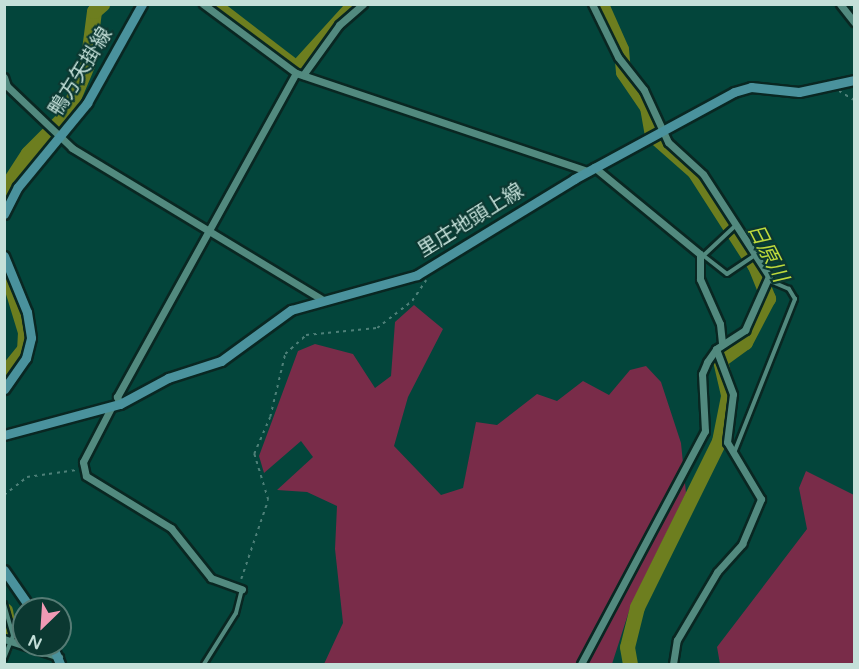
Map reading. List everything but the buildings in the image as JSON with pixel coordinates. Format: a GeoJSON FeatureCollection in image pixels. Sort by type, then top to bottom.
{"type":"FeatureCollection","features":[{"type":"Feature","properties":{"kind":"main road","name":"鴨方矢掛線"},"geometry":{"type":"LineString","coordinates":[[4,214],[18,187],[87,103],[142,4]]}},
{"type":"Feature","properties":{"kind":"main road","name":"里庄地頭上線"},"geometry":{"type":"LineString","coordinates":[[4,435],[116,405],[242,350],[291,310],[321,299],[433,267],[591,169],[656,132],[751,87],[799,92],[838,87],[855,80]]}},
{"type":"Feature","properties":{"kind":"main road"},"geometry":{"type":"LineString","coordinates":[[4,256],[27,312],[31,338],[26,358],[4,389]]}},
{"type":"Feature","properties":{"kind":"main road"},"geometry":{"type":"LineString","coordinates":[[4,570],[23,597]]}},
{"type":"Feature","properties":{"kind":"street"},"geometry":{"type":"LineString","coordinates":[[203,4],[300,74],[591,169],[618,193],[702,255],[700,279],[720,324],[720,351],[733,394],[726,434],[733,456],[761,499],[741,544],[717,572],[677,640],[673,664]]}},
{"type":"Feature","properties":{"kind":"street"},"geometry":{"type":"LineString","coordinates":[[242,589],[211,578],[171,528],[92,481],[83,469],[116,405],[117,397],[300,74],[339,25],[363,4]]}},
{"type":"Feature","properties":{"kind":"street"},"geometry":{"type":"LineString","coordinates":[[581,664],[705,431],[702,374],[720,351],[745,330],[767,282],[733,228],[704,174],[656,132],[644,90],[618,57],[592,4]]}},
{"type":"Feature","properties":{"kind":"street"},"geometry":{"type":"LineString","coordinates":[[840,4],[855,22]]}},
{"type":"Feature","properties":{"kind":"street"},"geometry":{"type":"LineString","coordinates":[[4,77],[6,86],[59,136],[321,299]]}},
{"type":"Feature","properties":{"kind":"street"},"geometry":{"type":"LineString","coordinates":[[8,641],[59,661]]}},
{"type":"Feature","properties":{"kind":"lane"},"geometry":{"type":"LineString","coordinates":[[733,228],[702,255],[727,274],[751,258]]}},
{"type":"Feature","properties":{"kind":"lane"},"geometry":{"type":"LineString","coordinates":[[733,456],[795,299],[789,289],[767,282]]}},
{"type":"Feature","properties":{"kind":"lane"},"geometry":{"type":"LineString","coordinates":[[204,664],[236,613],[242,589]]}},
{"type":"Feature","properties":{"kind":"lane"},"geometry":{"type":"LineString","coordinates":[[4,603],[8,641],[4,658]]}},
{"type":"Feature","properties":{"kind":"path"},"geometry":{"type":"LineString","coordinates":[[838,87],[840,94],[855,99]]}},
{"type":"Feature","properties":{"kind":"path"},"geometry":{"type":"LineString","coordinates":[[242,589],[241,574],[268,500],[254,454],[270,417],[285,354],[306,335],[377,328],[412,301],[433,267]]}},
{"type":"Feature","properties":{"kind":"path"},"geometry":{"type":"LineString","coordinates":[[4,495],[27,477],[83,469]]}},
{"type":"Feature","properties":{"kind":"shaded area"},"geometry":{"type":"Polygon","coordinates":[[[414,305],[443,329],[408,397],[394,446],[441,495],[463,488],[476,422],[497,425],[537,394],[557,401],[583,381],[609,395],[630,370],[646,366],[661,382],[681,443],[686,493],[631,605],[612,664],[324,664],[343,623],[335,549],[337,506],[307,492],[277,490],[313,457],[301,441],[264,473],[259,456],[298,351],[315,344],[353,354],[375,388],[391,376],[395,322],[414,305]]]}},
{"type":"Feature","properties":{"kind":"shaded area"},"geometry":{"type":"Polygon","coordinates":[[[806,471],[854,495],[854,664],[720,664],[717,647],[807,529],[799,488],[806,471]]]}},
{"type":"Feature","properties":{"kind":"waterway"},"geometry":{"type":"LineString","coordinates":[[4,190],[28,153],[66,115],[87,65],[94,11],[102,4]]}},
{"type":"Feature","properties":{"kind":"waterway","name":"日原川"},"geometry":{"type":"LineString","coordinates":[[213,4],[296,68],[354,4]]}},
{"type":"Feature","properties":{"kind":"waterway","name":"日原川"},"geometry":{"type":"LineString","coordinates":[[601,4],[621,49],[623,72],[647,107],[652,134],[694,171],[755,266],[768,298],[745,342],[720,360],[728,396],[719,441],[637,607],[627,647],[630,664]]}},
{"type":"Feature","properties":{"kind":"waterway"},"geometry":{"type":"LineString","coordinates":[[4,282],[11,286],[25,332],[24,349],[4,374]]}},
{"type":"Feature","properties":{"kind":"waterway"},"geometry":{"type":"LineString","coordinates":[[4,648],[9,635],[5,610]]}}]}
